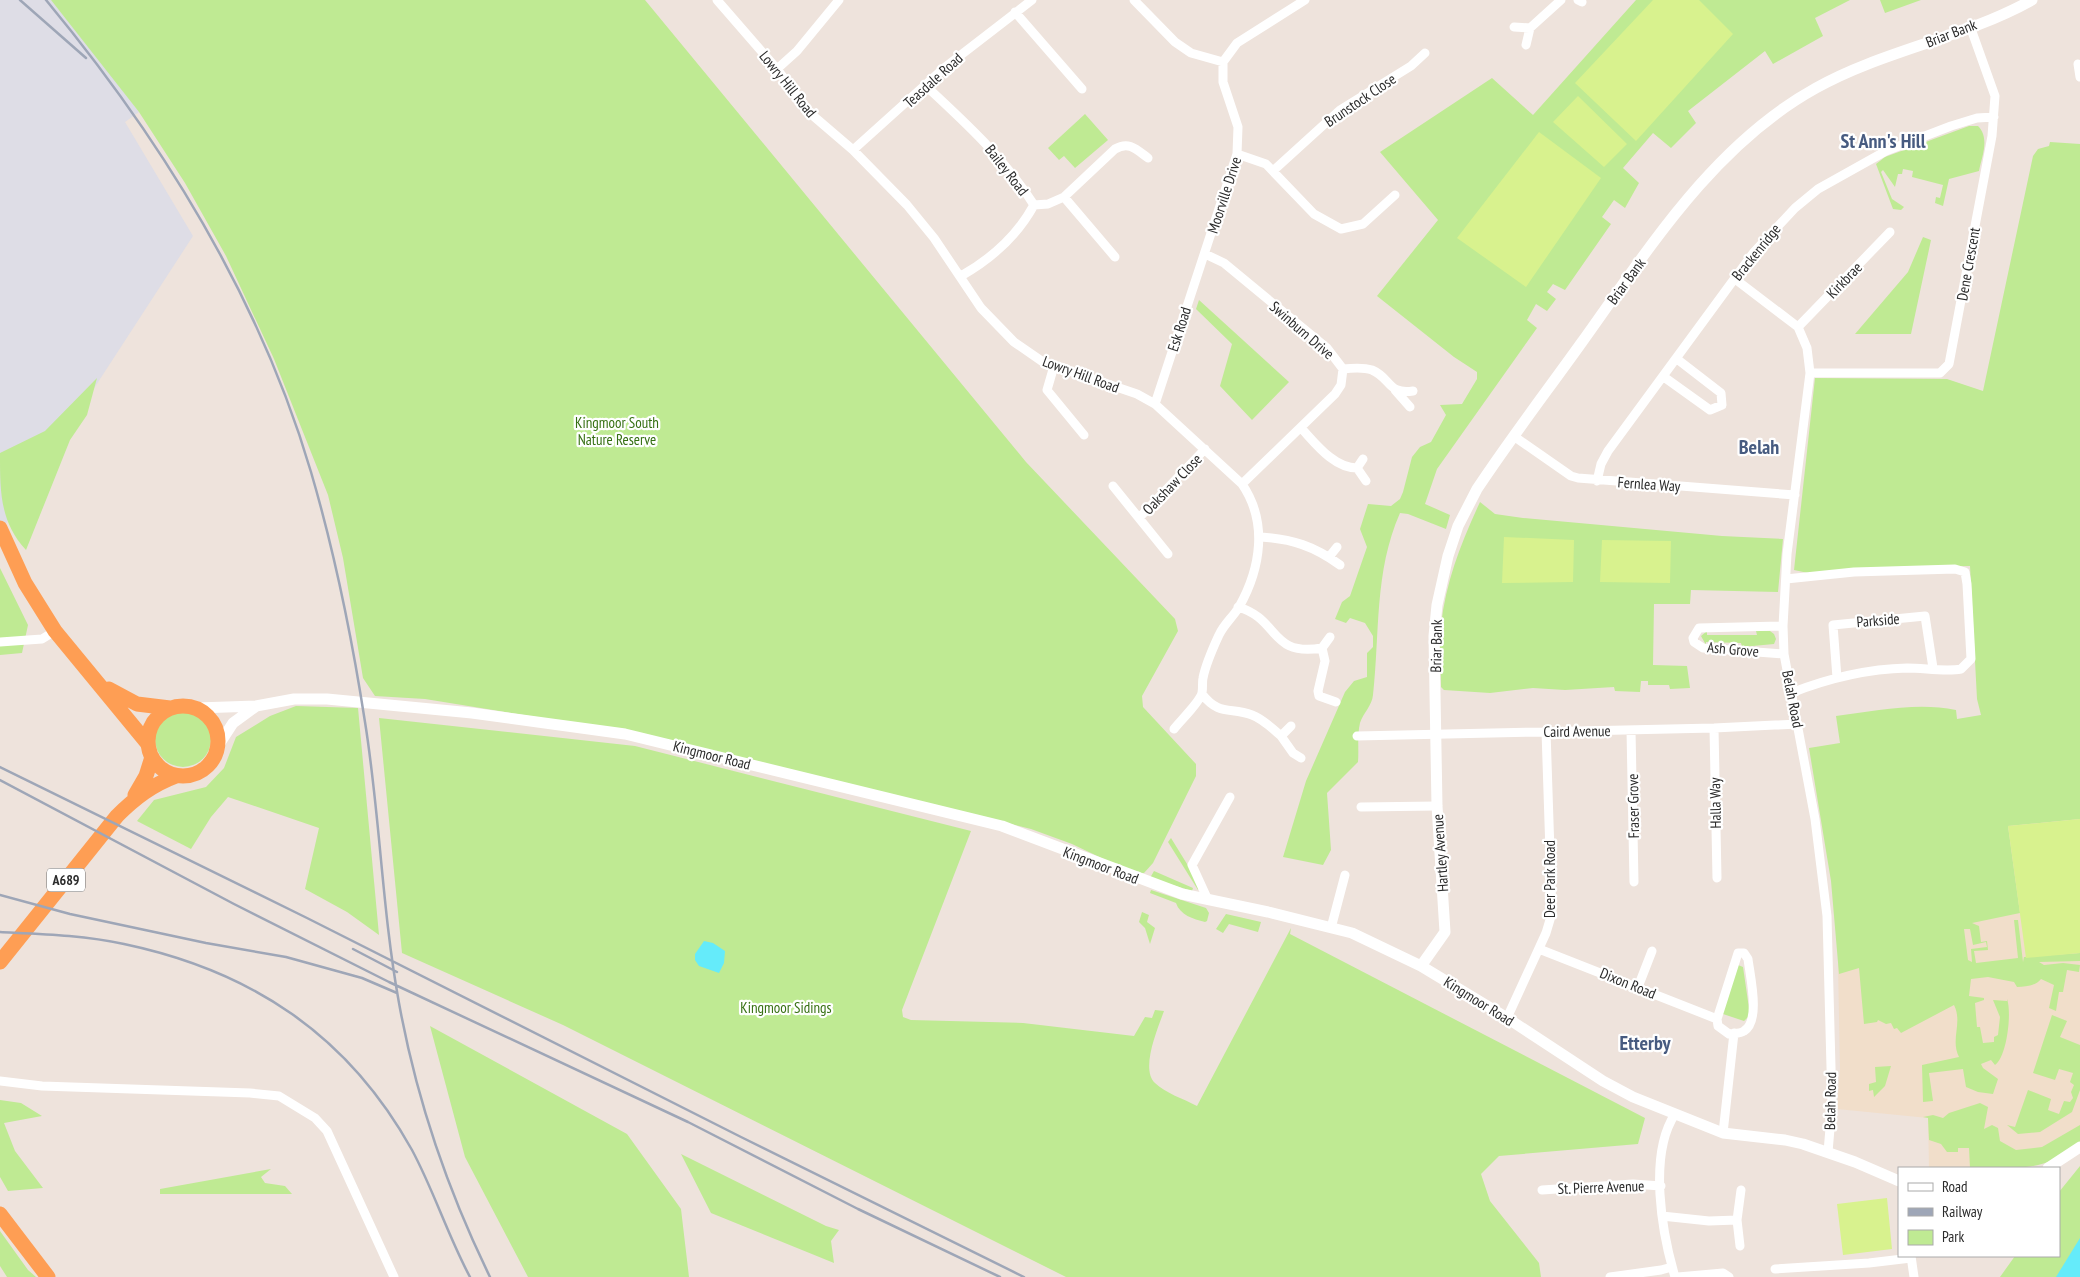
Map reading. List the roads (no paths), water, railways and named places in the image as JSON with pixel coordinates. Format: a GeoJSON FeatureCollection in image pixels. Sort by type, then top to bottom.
{"type":"FeatureCollection","features":[{"type":"Feature","properties":{"kind":"highway"},"geometry":{"type":"LineString","coordinates":[[0,528],[25,583],[55,631],[99,683],[162,769],[176,776]]}},
{"type":"Feature","properties":{"kind":"highway"},"geometry":{"type":"LineString","coordinates":[[99,683],[137,704],[170,708],[180,706],[197,708],[214,723],[217,730],[218,746]]}},
{"type":"Feature","properties":{"kind":"highway","name":"A689"},"geometry":{"type":"LineString","coordinates":[[134,799],[146,776],[151,726],[159,716],[170,708]]}},
{"type":"Feature","properties":{"kind":"highway","name":"A689"},"geometry":{"type":"LineString","coordinates":[[0,962],[117,816],[134,799],[158,782],[176,776],[189,776],[201,772],[211,764],[218,746]]}},
{"type":"Feature","properties":{"kind":"highway"},"geometry":{"type":"LineString","coordinates":[[0,1214],[48,1277]]}},
{"type":"Feature","properties":{"kind":"street","name":"Lowry Hill Road"},"geometry":{"type":"LineString","coordinates":[[717,0],[777,69],[811,114],[853,150],[908,205],[962,276],[981,308],[1014,342],[1043,362],[1137,394],[1155,404],[1242,484],[1256,513],[1261,537],[1255,568],[1238,608],[1227,621],[1213,650],[1202,679],[1202,694]]}},
{"type":"Feature","properties":{"kind":"street"},"geometry":{"type":"LineString","coordinates":[[777,69],[797,51],[839,0]]}},
{"type":"Feature","properties":{"kind":"street","name":"Teasdale Road"},"geometry":{"type":"LineString","coordinates":[[853,150],[944,68],[1032,0]]}},
{"type":"Feature","properties":{"kind":"street"},"geometry":{"type":"LineString","coordinates":[[1134,0],[1175,42],[1192,53],[1224,62],[1237,43],[1305,0]]}},
{"type":"Feature","properties":{"kind":"street"},"geometry":{"type":"LineString","coordinates":[[1526,45],[1530,28],[1561,0]]}},
{"type":"Feature","properties":{"kind":"street","name":"Briar Bank"},"geometry":{"type":"LineString","coordinates":[[1437,733],[1434,636],[1438,599],[1448,556],[1458,526],[1477,489],[1666,227],[1717,166],[1753,132],[1793,101],[1840,75],[2017,8],[2032,0]]}},
{"type":"Feature","properties":{"kind":"street"},"geometry":{"type":"LineString","coordinates":[[1015,12],[1082,89]]}},
{"type":"Feature","properties":{"kind":"street","name":"Dene Crescent"},"geometry":{"type":"LineString","coordinates":[[1810,374],[1940,373],[1945,370],[1952,349],[1994,117],[1993,90],[1970,26]]}},
{"type":"Feature","properties":{"kind":"street"},"geometry":{"type":"LineString","coordinates":[[1514,27],[1530,28]]}},
{"type":"Feature","properties":{"kind":"street","name":"Brunstock Close"},"geometry":{"type":"LineString","coordinates":[[1274,170],[1340,110],[1411,66],[1425,53]]}},
{"type":"Feature","properties":{"kind":"street","name":"Moorville Drive"},"geometry":{"type":"LineString","coordinates":[[1205,254],[1237,154],[1238,127],[1223,82],[1224,62]]}},
{"type":"Feature","properties":{"kind":"street"},"geometry":{"type":"LineString","coordinates":[[2078,64],[2080,76]]}},
{"type":"Feature","properties":{"kind":"street","name":"Bailey Road"},"geometry":{"type":"LineString","coordinates":[[926,86],[983,140],[1010,172],[1034,206],[1026,219],[996,253],[962,276]]}},
{"type":"Feature","properties":{"kind":"street","name":"Brackenridge"},"geometry":{"type":"LineString","coordinates":[[1597,481],[1601,464],[1608,452],[1774,228],[1818,189],[1854,167],[1914,139],[1977,118],[1994,117]]}},
{"type":"Feature","properties":{"kind":"street"},"geometry":{"type":"LineString","coordinates":[[1034,206],[1048,204],[1064,197],[1115,149],[1123,144],[1129,145],[1148,158]]}},
{"type":"Feature","properties":{"kind":"street"},"geometry":{"type":"LineString","coordinates":[[1237,154],[1255,158],[1274,170],[1314,214],[1341,229],[1363,224],[1396,194]]}},
{"type":"Feature","properties":{"kind":"street"},"geometry":{"type":"LineString","coordinates":[[1064,197],[1116,257]]}},
{"type":"Feature","properties":{"kind":"street","name":"Kirkbrae"},"geometry":{"type":"LineString","coordinates":[[1798,327],[1890,232]]}},
{"type":"Feature","properties":{"kind":"street","name":"Swinburn Drive"},"geometry":{"type":"LineString","coordinates":[[1205,254],[1224,263],[1327,348],[1343,369],[1341,385],[1335,394],[1302,429],[1242,484]]}},
{"type":"Feature","properties":{"kind":"street","name":"Esk Road"},"geometry":{"type":"LineString","coordinates":[[1155,404],[1205,254]]}},
{"type":"Feature","properties":{"kind":"street"},"geometry":{"type":"LineString","coordinates":[[1735,279],[1798,327]]}},
{"type":"Feature","properties":{"kind":"street","name":"Belah Road"},"geometry":{"type":"LineString","coordinates":[[1798,327],[1807,348],[1810,374],[1786,579],[1783,626],[1784,654],[1816,819],[1827,916],[1832,1105],[1828,1152]]}},
{"type":"Feature","properties":{"kind":"street"},"geometry":{"type":"LineString","coordinates":[[1664,377],[1710,410],[1722,405],[1721,393],[1677,359]]}},
{"type":"Feature","properties":{"kind":"street"},"geometry":{"type":"LineString","coordinates":[[1054,366],[1047,390],[1084,435]]}},
{"type":"Feature","properties":{"kind":"street"},"geometry":{"type":"LineString","coordinates":[[1343,369],[1371,370],[1395,390],[1410,407]]}},
{"type":"Feature","properties":{"kind":"street"},"geometry":{"type":"LineString","coordinates":[[1395,390],[1413,391]]}},
{"type":"Feature","properties":{"kind":"street"},"geometry":{"type":"LineString","coordinates":[[1302,429],[1331,458],[1342,465],[1357,468],[1366,481]]}},
{"type":"Feature","properties":{"kind":"street","name":"Fernlea Way"},"geometry":{"type":"LineString","coordinates":[[1515,437],[1571,476],[1597,481],[1795,495]]}},
{"type":"Feature","properties":{"kind":"street","name":"Oakshaw Close"},"geometry":{"type":"LineString","coordinates":[[1139,518],[1205,449]]}},
{"type":"Feature","properties":{"kind":"street"},"geometry":{"type":"LineString","coordinates":[[1357,468],[1363,459]]}},
{"type":"Feature","properties":{"kind":"street","name":"Oakshaw Close"},"geometry":{"type":"LineString","coordinates":[[1113,486],[1168,554]]}},
{"type":"Feature","properties":{"kind":"street"},"geometry":{"type":"LineString","coordinates":[[1261,537],[1288,539],[1329,557],[1340,565]]}},
{"type":"Feature","properties":{"kind":"street"},"geometry":{"type":"LineString","coordinates":[[1329,557],[1337,547]]}},
{"type":"Feature","properties":{"kind":"street"},"geometry":{"type":"LineString","coordinates":[[1786,579],[1854,572],[1930,569],[1955,569],[1965,572],[1970,659],[1961,669],[1881,670],[1827,679],[1792,693]]}},
{"type":"Feature","properties":{"kind":"street"},"geometry":{"type":"LineString","coordinates":[[1238,608],[1252,612],[1264,620],[1278,639],[1290,647],[1306,650],[1322,648],[1330,637]]}},
{"type":"Feature","properties":{"kind":"street","name":"Parkside"},"geometry":{"type":"LineString","coordinates":[[1837,678],[1833,624],[1926,616],[1933,668]]}},
{"type":"Feature","properties":{"kind":"street","name":"Ash Grove"},"geometry":{"type":"LineString","coordinates":[[1783,626],[1700,628],[1693,638],[1694,642],[1703,648],[1784,654]]}},
{"type":"Feature","properties":{"kind":"street"},"geometry":{"type":"LineString","coordinates":[[0,642],[42,639],[55,631]]}},
{"type":"Feature","properties":{"kind":"street"},"geometry":{"type":"LineString","coordinates":[[1322,648],[1326,661],[1318,691],[1319,696],[1336,702]]}},
{"type":"Feature","properties":{"kind":"street"},"geometry":{"type":"LineString","coordinates":[[1174,729],[1202,694],[1210,704],[1227,712],[1257,718],[1281,736],[1293,752],[1301,758]]}},
{"type":"Feature","properties":{"kind":"street","name":"Kingmoor Road"},"geometry":{"type":"LineString","coordinates":[[197,708],[256,706],[294,699],[327,699],[472,713],[625,734],[1002,826],[1182,894],[1352,933],[1421,966],[1507,1018],[1604,1081],[1633,1097],[1723,1133],[1785,1140],[1828,1152],[1898,1182]]}},
{"type":"Feature","properties":{"kind":"street","name":"Kingmoor Road"},"geometry":{"type":"LineString","coordinates":[[218,746],[233,723],[256,706]]}},
{"type":"Feature","properties":{"kind":"street","name":"Caird Avenue"},"geometry":{"type":"LineString","coordinates":[[1357,736],[1714,728],[1798,724]]}},
{"type":"Feature","properties":{"kind":"street"},"geometry":{"type":"LineString","coordinates":[[1281,736],[1291,726]]}},
{"type":"Feature","properties":{"kind":"street","name":"Halla Way"},"geometry":{"type":"LineString","coordinates":[[1714,728],[1716,878]]}},
{"type":"Feature","properties":{"kind":"street","name":"Fraser Grove"},"geometry":{"type":"LineString","coordinates":[[1631,730],[1634,882]]}},
{"type":"Feature","properties":{"kind":"street","name":"Deer Park Road"},"geometry":{"type":"LineString","coordinates":[[1507,1018],[1550,924],[1552,913],[1546,731]]}},
{"type":"Feature","properties":{"kind":"street","name":"Hartley Avenue"},"geometry":{"type":"LineString","coordinates":[[1421,966],[1445,932],[1437,806],[1437,733]]}},
{"type":"Feature","properties":{"kind":"street"},"geometry":{"type":"LineString","coordinates":[[1208,900],[1192,865],[1230,797]]}},
{"type":"Feature","properties":{"kind":"street"},"geometry":{"type":"LineString","coordinates":[[1361,808],[1437,806]]}},
{"type":"Feature","properties":{"kind":"street"},"geometry":{"type":"LineString","coordinates":[[1331,928],[1345,875]]}},
{"type":"Feature","properties":{"kind":"street","name":"Dixon Road"},"geometry":{"type":"LineString","coordinates":[[1539,949],[1716,1018]]}},
{"type":"Feature","properties":{"kind":"street"},"geometry":{"type":"LineString","coordinates":[[1638,987],[1652,951]]}},
{"type":"Feature","properties":{"kind":"street"},"geometry":{"type":"LineString","coordinates":[[1744,953],[1748,959],[1754,1014],[1747,1029],[1742,1032],[1729,1034],[1718,1026],[1716,1018],[1737,955],[1744,953]]}},
{"type":"Feature","properties":{"kind":"street"},"geometry":{"type":"LineString","coordinates":[[1723,1133],[1734,1033]]}},
{"type":"Feature","properties":{"kind":"street"},"geometry":{"type":"LineString","coordinates":[[1,1082],[42,1086],[250,1093],[279,1096],[315,1118],[327,1131],[394,1277]]}},
{"type":"Feature","properties":{"kind":"street"},"geometry":{"type":"LineString","coordinates":[[1675,1114],[1664,1140],[1661,1186],[1663,1233],[1672,1267],[1676,1277],[1723,1273],[1729,1277]]}},
{"type":"Feature","properties":{"kind":"street"},"geometry":{"type":"LineString","coordinates":[[2050,1167],[2080,1148]]}},
{"type":"Feature","properties":{"kind":"street","name":"St. Pierre Avenue"},"geometry":{"type":"LineString","coordinates":[[1542,1190],[1633,1184],[1661,1186]]}},
{"type":"Feature","properties":{"kind":"street"},"geometry":{"type":"LineString","coordinates":[[1740,1246],[1736,1220],[1741,1190]]}},
{"type":"Feature","properties":{"kind":"street"},"geometry":{"type":"LineString","coordinates":[[1662,1216],[1709,1221],[1736,1220]]}},
{"type":"Feature","properties":{"kind":"street"},"geometry":{"type":"LineString","coordinates":[[1775,1269],[1869,1263],[1911,1257],[1914,1277]]}},
{"type":"Feature","properties":{"kind":"street"},"geometry":{"type":"LineString","coordinates":[[1610,1277],[1672,1267]]}},
{"type":"Feature","properties":{"kind":"water"},"geometry":{"type":"Polygon","coordinates":[[[704,941],[713,943],[725,951],[724,963],[719,973],[699,966],[695,960],[695,954],[704,941]]]}},
{"type":"Feature","properties":{"kind":"water"},"geometry":{"type":"Polygon","coordinates":[[[2080,1238],[2080,1277],[2056,1277],[2080,1238]]]}},
{"type":"Feature","properties":{"kind":"railway"},"geometry":{"type":"LineString","coordinates":[[20,0],[86,58]]}},
{"type":"Feature","properties":{"kind":"railway"},"geometry":{"type":"LineString","coordinates":[[46,0],[129,108],[167,165],[202,223],[235,283],[264,344],[290,407],[328,534],[354,659],[370,757],[393,968],[414,1073],[447,1177],[490,1277]]}},
{"type":"Feature","properties":{"kind":"railway"},"geometry":{"type":"LineString","coordinates":[[0,767],[307,918],[741,1137],[1024,1277]]}},
{"type":"Feature","properties":{"kind":"railway"},"geometry":{"type":"LineString","coordinates":[[0,780],[234,904],[389,982],[688,1122],[858,1209],[1000,1277]]}},
{"type":"Feature","properties":{"kind":"railway"},"geometry":{"type":"LineString","coordinates":[[0,895],[70,914],[206,943],[286,957],[362,978],[397,993]]}},
{"type":"Feature","properties":{"kind":"railway"},"geometry":{"type":"LineString","coordinates":[[0,932],[62,935],[93,939],[124,944],[170,956],[214,971],[254,991],[292,1014],[326,1041],[358,1073],[386,1109],[412,1150],[470,1277]]}},
{"type":"Feature","properties":{"kind":"railway"},"geometry":{"type":"LineString","coordinates":[[353,949],[397,972]]}},
{"type":"Feature","properties":{"kind":"district","name":"St Ann's Hill"},"geometry":{"type":"Point","coordinates":[1883,141]}},
{"type":"Feature","properties":{"kind":"district","name":"Belah"},"geometry":{"type":"Point","coordinates":[1759,447]}},
{"type":"Feature","properties":{"kind":"district","name":"Etterby"},"geometry":{"type":"Point","coordinates":[1645,1043]}},
{"type":"Feature","properties":{"kind":"park label","name":"Kingmoor South Nature Reserve"},"geometry":{"type":"Point","coordinates":[617,430]}},
{"type":"Feature","properties":{"kind":"park label","name":"Kingmoor Sidings"},"geometry":{"type":"Point","coordinates":[786,1007]}}]}
